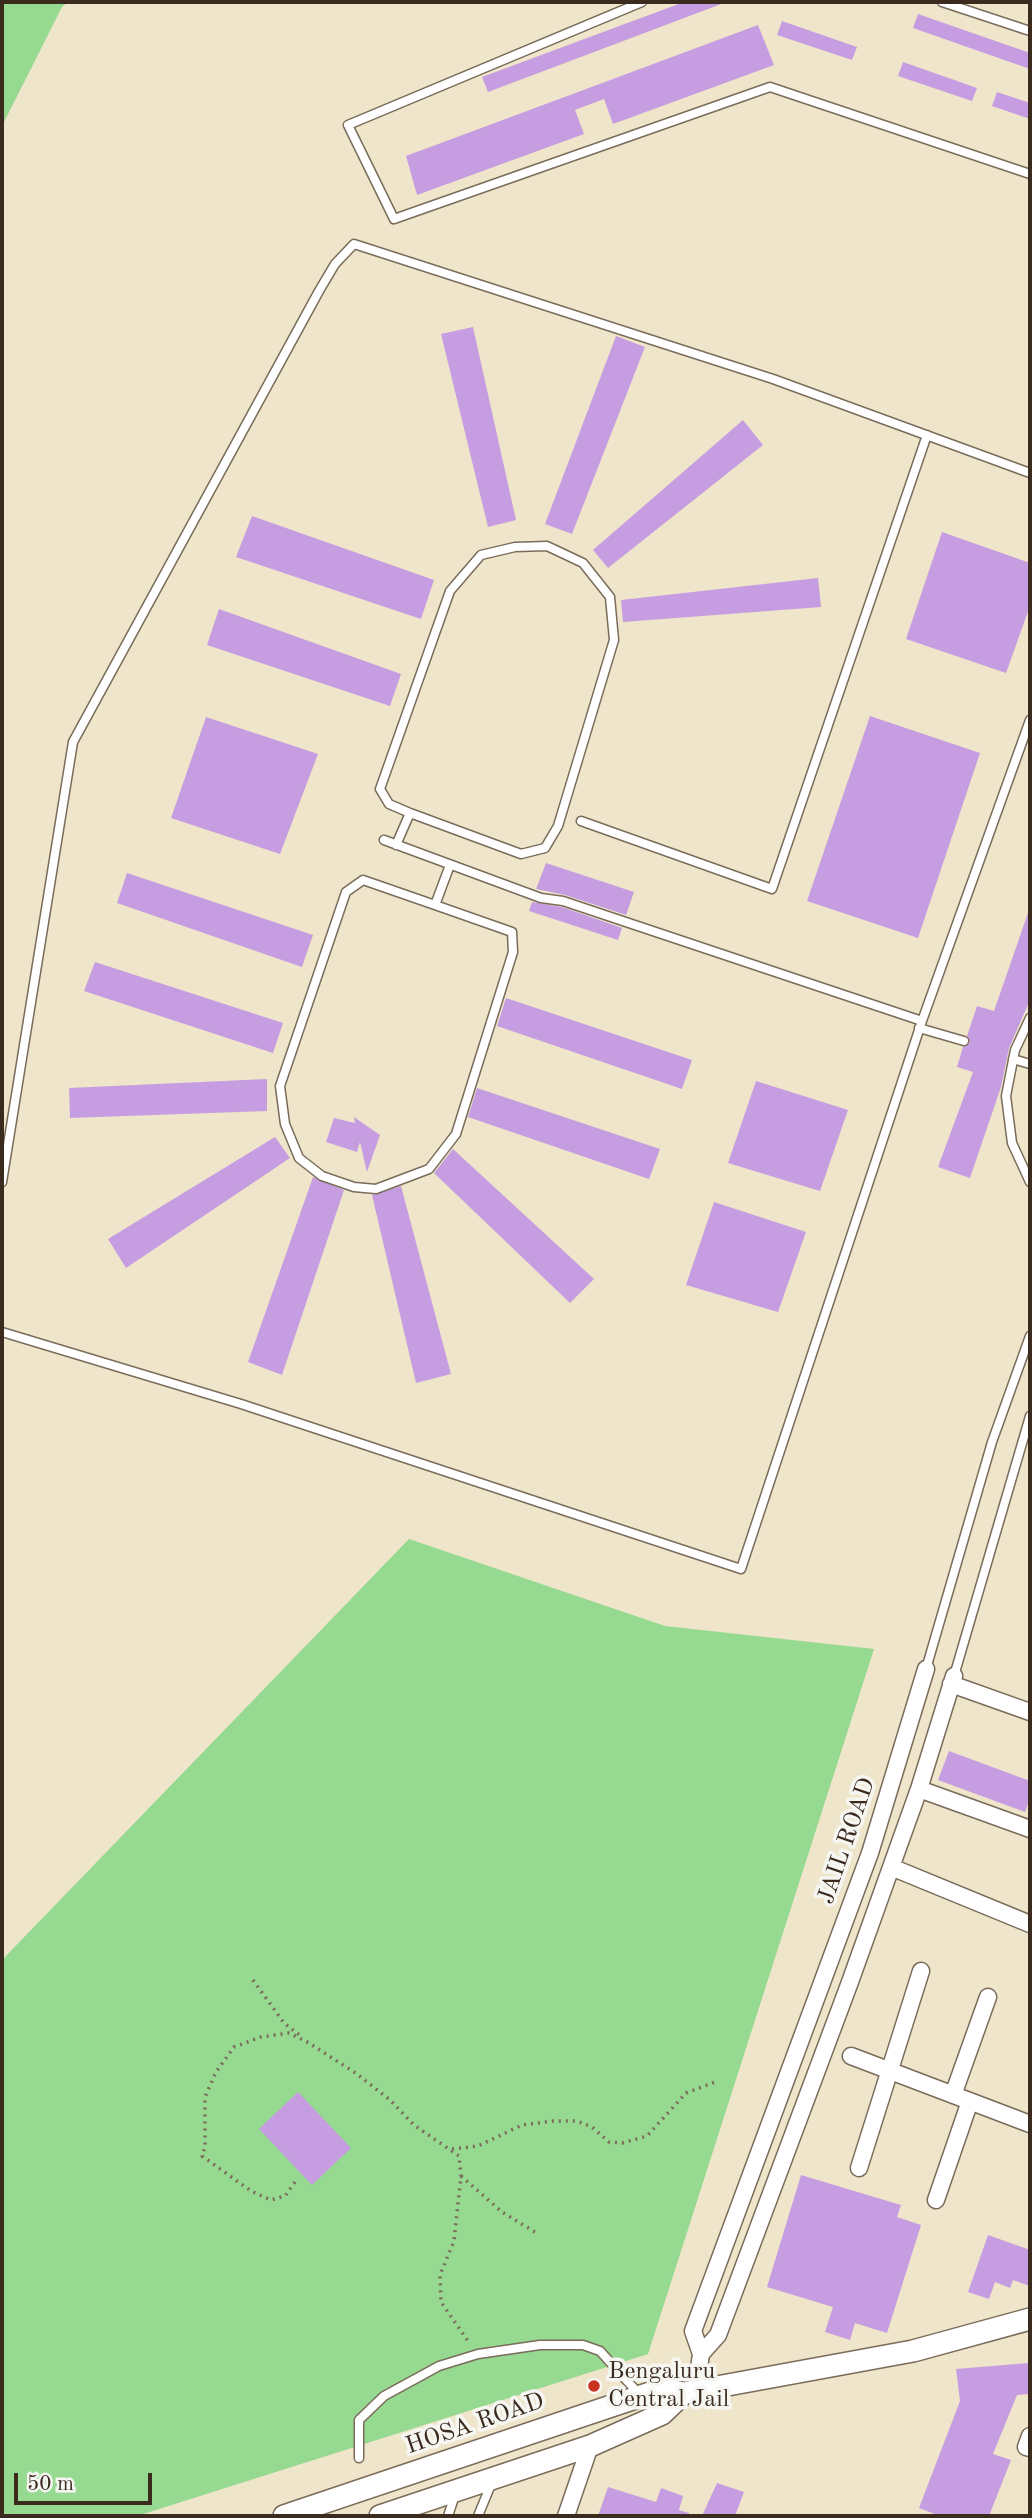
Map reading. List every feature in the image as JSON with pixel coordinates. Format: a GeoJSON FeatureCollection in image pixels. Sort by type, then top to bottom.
{"type":"FeatureCollection","features":[{"type":"Feature","properties":{"kind":"main road","name":"HOSA ROAD"},"geometry":{"type":"LineString","coordinates":[[284,2516],[662,2389],[690,2391],[913,2351],[1030,2319]]}},
{"type":"Feature","properties":{"kind":"main road"},"geometry":{"type":"LineString","coordinates":[[380,2516],[590,2446],[662,2414],[690,2391]]}},
{"type":"Feature","properties":{"kind":"street","name":"JAIL ROAD"},"geometry":{"type":"LineString","coordinates":[[701,2354],[692,2331],[870,1853],[926,1669]]}},
{"type":"Feature","properties":{"kind":"street"},"geometry":{"type":"LineString","coordinates":[[690,2391],[701,2354],[718,2336],[891,1867],[919,1789],[952,1680],[1030,1712]]}},
{"type":"Feature","properties":{"kind":"street"},"geometry":{"type":"LineString","coordinates":[[919,1789],[1030,1829]]}},
{"type":"Feature","properties":{"kind":"street"},"geometry":{"type":"LineString","coordinates":[[891,1867],[1030,1924]]}},
{"type":"Feature","properties":{"kind":"street"},"geometry":{"type":"LineString","coordinates":[[859,2168],[921,1971]]}},
{"type":"Feature","properties":{"kind":"street"},"geometry":{"type":"LineString","coordinates":[[953,2095],[988,1997]]}},
{"type":"Feature","properties":{"kind":"street"},"geometry":{"type":"LineString","coordinates":[[851,2056],[1030,2124]]}},
{"type":"Feature","properties":{"kind":"street"},"geometry":{"type":"LineString","coordinates":[[936,2200],[970,2101]]}},
{"type":"Feature","properties":{"kind":"street"},"geometry":{"type":"LineString","coordinates":[[1030,2436],[1026,2447],[1030,2448]]}},
{"type":"Feature","properties":{"kind":"street"},"geometry":{"type":"LineString","coordinates":[[566,2516],[590,2446]]}},
{"type":"Feature","properties":{"kind":"lane"},"geometry":{"type":"LineString","coordinates":[[642,2],[348,125],[394,219],[770,87],[1030,174]]}},
{"type":"Feature","properties":{"kind":"lane"},"geometry":{"type":"LineString","coordinates":[[942,2],[1030,31]]}},
{"type":"Feature","properties":{"kind":"lane"},"geometry":{"type":"LineString","coordinates":[[2,1182],[72,742],[319,291],[335,264],[354,244],[773,379],[1030,473]]}},
{"type":"Feature","properties":{"kind":"lane"},"geometry":{"type":"LineString","coordinates":[[582,821],[772,889],[927,435]]}},
{"type":"Feature","properties":{"kind":"lane"},"geometry":{"type":"LineString","coordinates":[[547,546],[583,563],[611,597],[614,640],[558,826],[545,848],[521,854],[410,813],[388,804],[380,789],[450,591],[481,555],[515,547],[547,546]]}},
{"type":"Feature","properties":{"kind":"lane"},"geometry":{"type":"LineString","coordinates":[[2,1332],[241,1404],[741,1569],[921,1025],[1030,720]]}},
{"type":"Feature","properties":{"kind":"lane"},"geometry":{"type":"LineString","coordinates":[[396,845],[410,813]]}},
{"type":"Feature","properties":{"kind":"lane"},"geometry":{"type":"LineString","coordinates":[[384,841],[541,898],[563,901],[964,1041]]}},
{"type":"Feature","properties":{"kind":"lane"},"geometry":{"type":"LineString","coordinates":[[435,905],[450,865]]}},
{"type":"Feature","properties":{"kind":"lane"},"geometry":{"type":"LineString","coordinates":[[363,880],[435,905],[512,932],[513,952],[456,1134],[429,1168],[376,1189],[354,1187],[322,1176],[299,1158],[285,1124],[280,1086],[346,892],[363,880]]}},
{"type":"Feature","properties":{"kind":"lane"},"geometry":{"type":"LineString","coordinates":[[1030,1018],[1013,1059],[1006,1096],[1012,1143],[1030,1182]]}},
{"type":"Feature","properties":{"kind":"lane"},"geometry":{"type":"LineString","coordinates":[[1013,1059],[1030,1064]]}},
{"type":"Feature","properties":{"kind":"lane","name":"JAIL ROAD"},"geometry":{"type":"LineString","coordinates":[[926,1669],[992,1443],[1030,1336]]}},
{"type":"Feature","properties":{"kind":"lane"},"geometry":{"type":"LineString","coordinates":[[952,1680],[1030,1416]]}},
{"type":"Feature","properties":{"kind":"lane"},"geometry":{"type":"LineString","coordinates":[[359,2458],[359,2420],[384,2396],[439,2366],[478,2354],[540,2345],[583,2344],[600,2351],[641,2396]]}},
{"type":"Feature","properties":{"kind":"lane"},"geometry":{"type":"LineString","coordinates":[[478,2516],[493,2479]]}},
{"type":"Feature","properties":{"kind":"lane"},"geometry":{"type":"LineString","coordinates":[[448,2516],[456,2491]]}},
{"type":"Feature","properties":{"kind":"path"},"geometry":{"type":"LineString","coordinates":[[253,1979],[284,2023],[357,2074],[390,2100],[414,2125],[459,2156],[461,2176],[454,2241],[440,2275],[441,2302],[478,2354]]}},
{"type":"Feature","properties":{"kind":"path"},"geometry":{"type":"LineString","coordinates":[[295,2182],[285,2196],[271,2200],[251,2191],[201,2156],[205,2147],[205,2097],[216,2072],[234,2047],[261,2037],[289,2033],[309,2043]]}},
{"type":"Feature","properties":{"kind":"path"},"geometry":{"type":"LineString","coordinates":[[450,2149],[478,2146],[522,2125],[552,2121],[577,2121],[592,2127],[609,2142],[622,2143],[647,2136],[686,2093],[718,2081]]}},
{"type":"Feature","properties":{"kind":"path"},"geometry":{"type":"LineString","coordinates":[[461,2176],[502,2212],[535,2232]]}},
{"type":"Feature","properties":{"kind":"green space"},"geometry":{"type":"Polygon","coordinates":[[[2,2],[68,2],[62,7],[2,126],[2,2]]]}},
{"type":"Feature","properties":{"kind":"green space"},"geometry":{"type":"Polygon","coordinates":[[[409,1539],[665,1626],[874,1649],[648,2354],[137,2516],[2,2516],[2,1960],[409,1539]]]}},
{"type":"Feature","properties":{"kind":"building"},"geometry":{"type":"Polygon","coordinates":[[[684,2],[724,3],[488,92],[482,77],[684,2]]]}},
{"type":"Feature","properties":{"kind":"building"},"geometry":{"type":"Polygon","coordinates":[[[918,14],[1030,53],[1030,69],[913,28],[918,14]]]}},
{"type":"Feature","properties":{"kind":"building"},"geometry":{"type":"Polygon","coordinates":[[[782,21],[857,47],[852,60],[777,35],[782,21]]]}},
{"type":"Feature","properties":{"kind":"building"},"geometry":{"type":"Polygon","coordinates":[[[758,25],[774,65],[613,124],[604,99],[575,110],[584,134],[417,195],[406,156],[758,25]]]}},
{"type":"Feature","properties":{"kind":"building"},"geometry":{"type":"Polygon","coordinates":[[[903,62],[977,88],[972,101],[898,76],[903,62]]]}},
{"type":"Feature","properties":{"kind":"building"},"geometry":{"type":"Polygon","coordinates":[[[997,92],[1030,103],[1030,119],[992,106],[997,92]]]}},
{"type":"Feature","properties":{"kind":"building"},"geometry":{"type":"Polygon","coordinates":[[[473,327],[516,520],[488,527],[441,334],[473,327]]]}},
{"type":"Feature","properties":{"kind":"building"},"geometry":{"type":"Polygon","coordinates":[[[616,336],[645,347],[572,534],[545,524],[616,336]]]}},
{"type":"Feature","properties":{"kind":"building"},"geometry":{"type":"Polygon","coordinates":[[[743,420],[763,445],[608,568],[593,550],[743,420]]]}},
{"type":"Feature","properties":{"kind":"building"},"geometry":{"type":"Polygon","coordinates":[[[252,516],[434,580],[421,619],[236,557],[252,516]]]}},
{"type":"Feature","properties":{"kind":"building"},"geometry":{"type":"Polygon","coordinates":[[[942,532],[1030,563],[1030,606],[1006,673],[906,639],[942,532]]]}},
{"type":"Feature","properties":{"kind":"building"},"geometry":{"type":"Polygon","coordinates":[[[818,578],[821,607],[623,622],[621,600],[818,578]]]}},
{"type":"Feature","properties":{"kind":"building"},"geometry":{"type":"Polygon","coordinates":[[[219,609],[401,674],[390,706],[207,645],[219,609]]]}},
{"type":"Feature","properties":{"kind":"building"},"geometry":{"type":"Polygon","coordinates":[[[870,716],[980,753],[918,938],[807,901],[870,716]]]}},
{"type":"Feature","properties":{"kind":"building"},"geometry":{"type":"Polygon","coordinates":[[[206,717],[318,754],[280,854],[171,818],[206,717]]]}},
{"type":"Feature","properties":{"kind":"building"},"geometry":{"type":"Polygon","coordinates":[[[546,863],[634,892],[626,915],[565,895],[536,889],[546,863]]]}},
{"type":"Feature","properties":{"kind":"building"},"geometry":{"type":"Polygon","coordinates":[[[127,873],[313,935],[302,967],[117,903],[127,873]]]}},
{"type":"Feature","properties":{"kind":"building"},"geometry":{"type":"Polygon","coordinates":[[[532,902],[562,907],[622,928],[618,940],[529,911],[532,902]]]}},
{"type":"Feature","properties":{"kind":"building"},"geometry":{"type":"Polygon","coordinates":[[[1028,913],[1030,1000],[1009,1048],[1001,1087],[970,1178],[938,1167],[973,1072],[957,1067],[963,1047],[970,1043],[967,1036],[977,1006],[994,1011],[1028,913]]]}},
{"type":"Feature","properties":{"kind":"building"},"geometry":{"type":"Polygon","coordinates":[[[95,962],[283,1023],[273,1053],[84,991],[95,962]]]}},
{"type":"Feature","properties":{"kind":"building"},"geometry":{"type":"Polygon","coordinates":[[[506,998],[692,1060],[682,1089],[497,1026],[506,998]]]}},
{"type":"Feature","properties":{"kind":"building"},"geometry":{"type":"Polygon","coordinates":[[[267,1079],[267,1111],[70,1118],[69,1088],[267,1079]]]}},
{"type":"Feature","properties":{"kind":"building"},"geometry":{"type":"Polygon","coordinates":[[[756,1081],[848,1110],[820,1191],[728,1163],[756,1081]]]}},
{"type":"Feature","properties":{"kind":"building"},"geometry":{"type":"Polygon","coordinates":[[[477,1088],[660,1149],[649,1179],[468,1117],[477,1088]]]}},
{"type":"Feature","properties":{"kind":"building"},"geometry":{"type":"Polygon","coordinates":[[[354,1117],[380,1135],[367,1172],[360,1142],[357,1152],[326,1142],[334,1118],[355,1123],[354,1117]]]}},
{"type":"Feature","properties":{"kind":"building"},"geometry":{"type":"Polygon","coordinates":[[[275,1137],[290,1158],[126,1268],[108,1239],[275,1137]]]}},
{"type":"Feature","properties":{"kind":"building"},"geometry":{"type":"Polygon","coordinates":[[[453,1149],[594,1279],[570,1303],[434,1173],[453,1149]]]}},
{"type":"Feature","properties":{"kind":"building"},"geometry":{"type":"Polygon","coordinates":[[[313,1177],[344,1190],[282,1375],[248,1362],[313,1177]]]}},
{"type":"Feature","properties":{"kind":"building"},"geometry":{"type":"Polygon","coordinates":[[[401,1186],[451,1374],[416,1383],[372,1195],[401,1186]]]}},
{"type":"Feature","properties":{"kind":"building"},"geometry":{"type":"Polygon","coordinates":[[[714,1202],[806,1232],[778,1312],[686,1285],[714,1202]]]}},
{"type":"Feature","properties":{"kind":"building"},"geometry":{"type":"Polygon","coordinates":[[[949,1751],[1030,1781],[1030,1798],[1025,1812],[938,1780],[949,1751]]]}},
{"type":"Feature","properties":{"kind":"building"},"geometry":{"type":"Polygon","coordinates":[[[298,2092],[351,2148],[312,2185],[259,2129],[298,2092]]]}},
{"type":"Feature","properties":{"kind":"building"},"geometry":{"type":"Polygon","coordinates":[[[801,2175],[901,2205],[897,2217],[921,2225],[887,2333],[855,2323],[850,2340],[825,2332],[833,2307],[767,2287],[801,2175]]]}},
{"type":"Feature","properties":{"kind":"building"},"geometry":{"type":"Polygon","coordinates":[[[988,2235],[1030,2250],[1030,2286],[1013,2280],[1010,2288],[995,2282],[989,2299],[968,2292],[988,2235]]]}},
{"type":"Feature","properties":{"kind":"building"},"geometry":{"type":"Polygon","coordinates":[[[1029,2363],[1030,2394],[1017,2395],[993,2454],[1011,2460],[989,2516],[940,2516],[919,2508],[960,2401],[956,2369],[1029,2363]]]}},
{"type":"Feature","properties":{"kind":"building"},"geometry":{"type":"Polygon","coordinates":[[[717,2483],[744,2492],[735,2516],[702,2516],[717,2483]]]}},
{"type":"Feature","properties":{"kind":"building"},"geometry":{"type":"Polygon","coordinates":[[[608,2487],[656,2502],[661,2488],[683,2496],[679,2510],[689,2513],[689,2516],[598,2516],[608,2487]]]}},
{"type":"Feature","properties":{"kind":"place","name":"Bengaluru Central Jail"},"geometry":{"type":"Point","coordinates":[594,2386]}}]}
